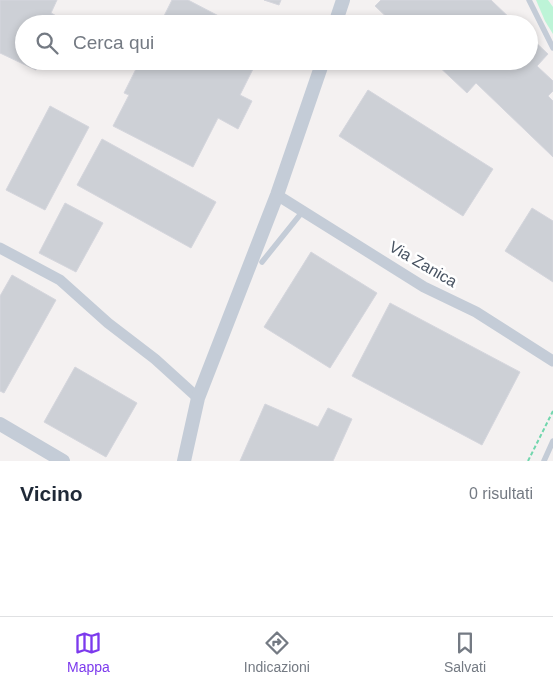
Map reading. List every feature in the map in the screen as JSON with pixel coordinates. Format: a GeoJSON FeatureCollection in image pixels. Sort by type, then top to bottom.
{"type":"FeatureCollection","features":[{"type":"Feature","properties":{"kind":"street"},"geometry":{"type":"LineString","coordinates":[[338,15],[344,0]]}},
{"type":"Feature","properties":{"kind":"street"},"geometry":{"type":"LineString","coordinates":[[184,461],[198,398],[277,195],[319,70]]}},
{"type":"Feature","properties":{"kind":"street","name":"Via Zanica"},"geometry":{"type":"LineString","coordinates":[[277,195],[424,287],[476,312],[553,361]]}},
{"type":"Feature","properties":{"kind":"street"},"geometry":{"type":"LineString","coordinates":[[0,248],[60,280],[198,398]]}},
{"type":"Feature","properties":{"kind":"street"},"geometry":{"type":"LineString","coordinates":[[0,424],[64,461]]}},
{"type":"Feature","properties":{"kind":"lane"},"geometry":{"type":"LineString","coordinates":[[529,0],[536,15]]}},
{"type":"Feature","properties":{"kind":"lane"},"geometry":{"type":"LineString","coordinates":[[538,19],[553,48]]}},
{"type":"Feature","properties":{"kind":"lane"},"geometry":{"type":"LineString","coordinates":[[262,262],[303,211]]}},
{"type":"Feature","properties":{"kind":"lane"},"geometry":{"type":"LineString","coordinates":[[544,461],[553,441]]}},
{"type":"Feature","properties":{"kind":"path"},"geometry":{"type":"LineString","coordinates":[[528,461],[553,411]]}},
{"type":"Feature","properties":{"kind":"green space"},"geometry":{"type":"Polygon","coordinates":[[[536,0],[548,0],[553,7],[553,34],[545,21],[536,0]]]}},
{"type":"Feature","properties":{"kind":"building"},"geometry":{"type":"Polygon","coordinates":[[[0,0],[57,0],[51,13],[55,15],[15,15],[15,60],[0,53],[0,0]]]}},
{"type":"Feature","properties":{"kind":"building"},"geometry":{"type":"Polygon","coordinates":[[[172,0],[188,0],[217,15],[164,15],[172,0]]]}},
{"type":"Feature","properties":{"kind":"building"},"geometry":{"type":"Polygon","coordinates":[[[264,0],[281,0],[279,5],[264,0]]]}},
{"type":"Feature","properties":{"kind":"building"},"geometry":{"type":"Polygon","coordinates":[[[381,0],[491,0],[507,15],[384,15],[375,6],[381,0]]]}},
{"type":"Feature","properties":{"kind":"building"},"geometry":{"type":"Polygon","coordinates":[[[538,45],[548,54],[538,65],[538,45]]]}},
{"type":"Feature","properties":{"kind":"building"},"geometry":{"type":"Polygon","coordinates":[[[538,67],[553,81],[553,91],[548,96],[553,101],[553,157],[476,83],[467,93],[443,70],[538,70],[538,67]]]}},
{"type":"Feature","properties":{"kind":"building"},"geometry":{"type":"Polygon","coordinates":[[[136,70],[252,70],[240,95],[252,101],[238,129],[218,118],[193,167],[113,126],[129,95],[124,93],[136,70]]]}},
{"type":"Feature","properties":{"kind":"building"},"geometry":{"type":"Polygon","coordinates":[[[368,90],[493,169],[463,216],[339,136],[368,90]]]}},
{"type":"Feature","properties":{"kind":"building"},"geometry":{"type":"Polygon","coordinates":[[[50,106],[89,127],[45,210],[6,190],[50,106]]]}},
{"type":"Feature","properties":{"kind":"building"},"geometry":{"type":"Polygon","coordinates":[[[102,139],[216,202],[191,248],[77,185],[102,139]]]}},
{"type":"Feature","properties":{"kind":"building"},"geometry":{"type":"Polygon","coordinates":[[[65,203],[103,223],[76,272],[39,253],[65,203]]]}},
{"type":"Feature","properties":{"kind":"building"},"geometry":{"type":"Polygon","coordinates":[[[532,208],[553,221],[553,282],[505,251],[532,208]]]}},
{"type":"Feature","properties":{"kind":"building"},"geometry":{"type":"Polygon","coordinates":[[[311,252],[377,293],[330,368],[264,327],[311,252]]]}},
{"type":"Feature","properties":{"kind":"building"},"geometry":{"type":"Polygon","coordinates":[[[12,275],[56,300],[4,393],[0,391],[0,296],[12,275]]]}},
{"type":"Feature","properties":{"kind":"building"},"geometry":{"type":"Polygon","coordinates":[[[390,303],[520,372],[482,445],[352,376],[390,303]]]}},
{"type":"Feature","properties":{"kind":"building"},"geometry":{"type":"Polygon","coordinates":[[[75,367],[137,403],[106,457],[44,422],[75,367]]]}},
{"type":"Feature","properties":{"kind":"building"},"geometry":{"type":"Polygon","coordinates":[[[265,404],[318,427],[328,408],[352,419],[333,461],[240,461],[265,404]]]}}]}
